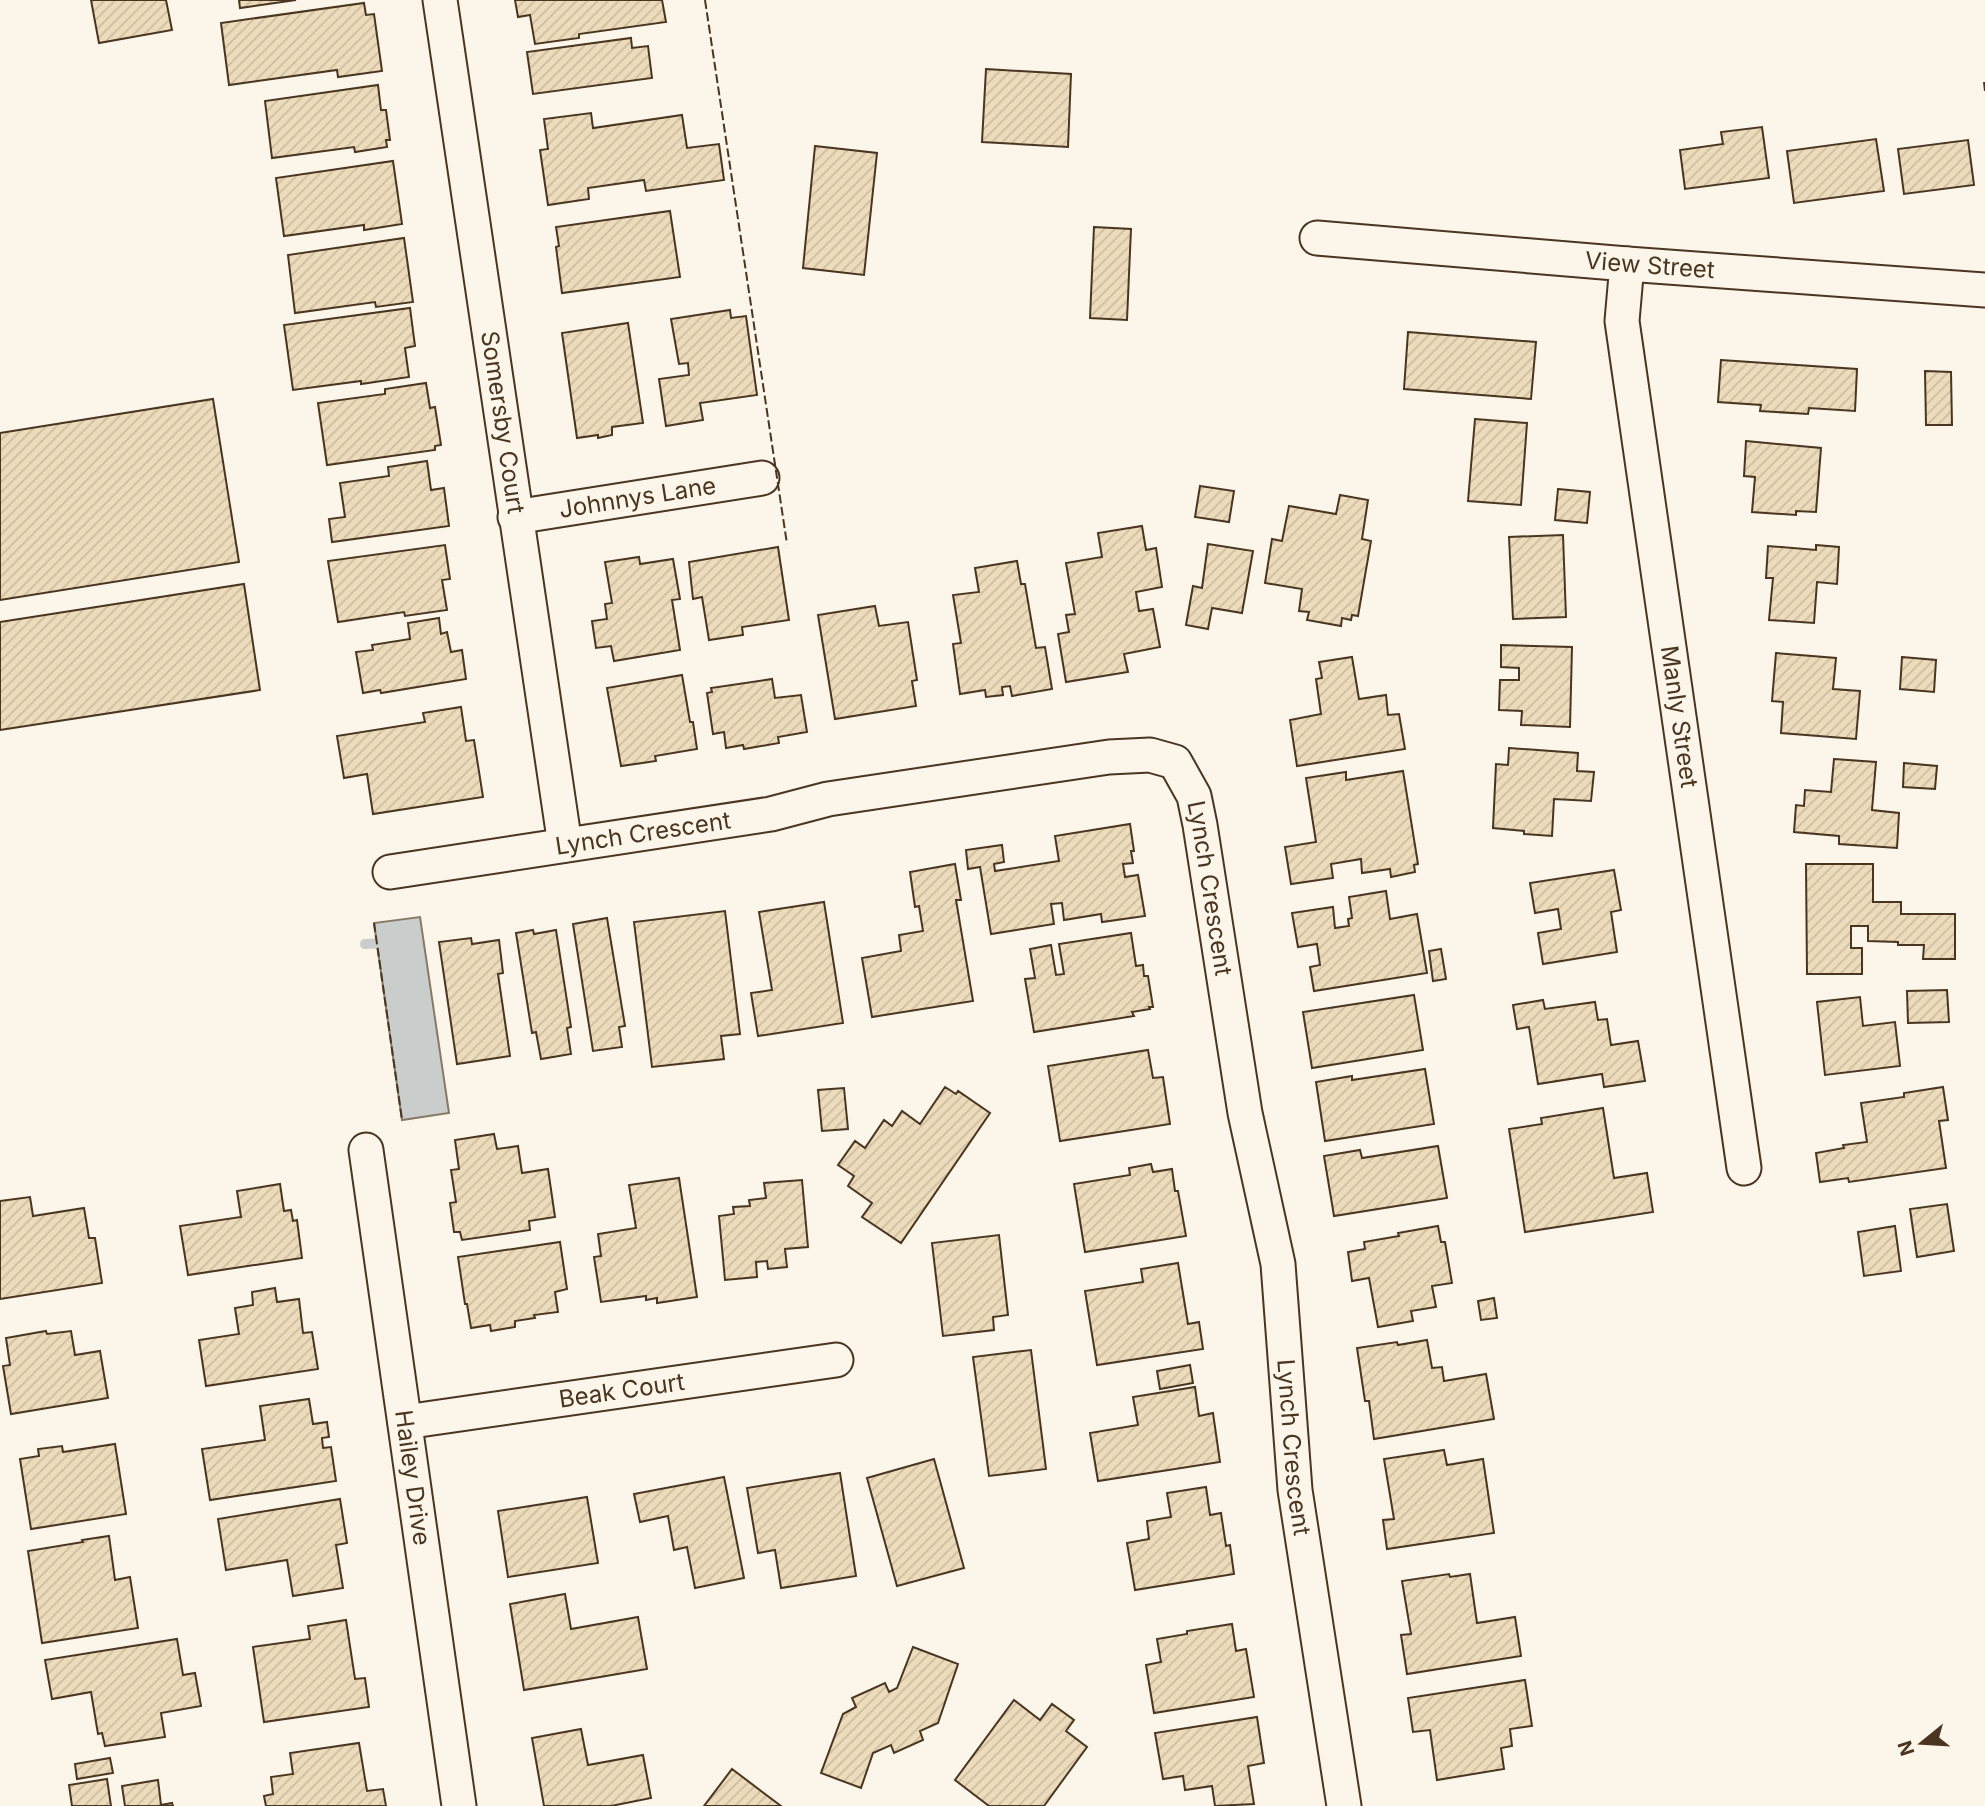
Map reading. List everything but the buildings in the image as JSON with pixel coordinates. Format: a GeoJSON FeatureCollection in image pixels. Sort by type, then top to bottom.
{"type":"FeatureCollection","features":[{"type":"Feature","properties":{"kind":"street","name":"Somersby Court"},"geometry":{"type":"LineString","coordinates":[[440,0],[565,845]]}},
{"type":"Feature","properties":{"kind":"street","name":"View Street"},"geometry":{"type":"LineString","coordinates":[[1317,238],[1985,290]]}},
{"type":"Feature","properties":{"kind":"street","name":"Manly Street"},"geometry":{"type":"LineString","coordinates":[[1626,264],[1622,321],[1744,1168]]}},
{"type":"Feature","properties":{"kind":"street","name":"Johnnys Lane"},"geometry":{"type":"LineString","coordinates":[[515,517],[762,478]]}},
{"type":"Feature","properties":{"kind":"street","name":"Lynch Crescent"},"geometry":{"type":"LineString","coordinates":[[390,872],[771,814],[828,799],[1108,757],[1150,755],[1175,762],[1194,796],[1245,1113],[1278,1264],[1295,1490],[1344,1806]]}},
{"type":"Feature","properties":{"kind":"street","name":"Hailey Drive"},"geometry":{"type":"LineString","coordinates":[[366,1150],[459,1806]]}},
{"type":"Feature","properties":{"kind":"street","name":"Beak Court"},"geometry":{"type":"LineString","coordinates":[[405,1422],[836,1360]]}},
{"type":"Feature","properties":{"kind":"shaded area"},"geometry":{"type":"Polygon","coordinates":[[[420,917],[449,1113],[402,1120],[374,923],[420,917]]]}},
{"type":"Feature","properties":{"kind":"waterway"},"geometry":{"type":"LineString","coordinates":[[365,944],[389,943]]}},
{"type":"Feature","properties":{"kind":"fence"},"geometry":{"type":"LineString","coordinates":[[705,0],[787,544]]}},
{"type":"Feature","properties":{"kind":"fence"},"geometry":{"type":"LineString","coordinates":[[1984,82],[1985,91]]}},
{"type":"Feature","properties":{"kind":"fence"},"geometry":{"type":"LineString","coordinates":[[374,923],[402,1120]]}}]}
